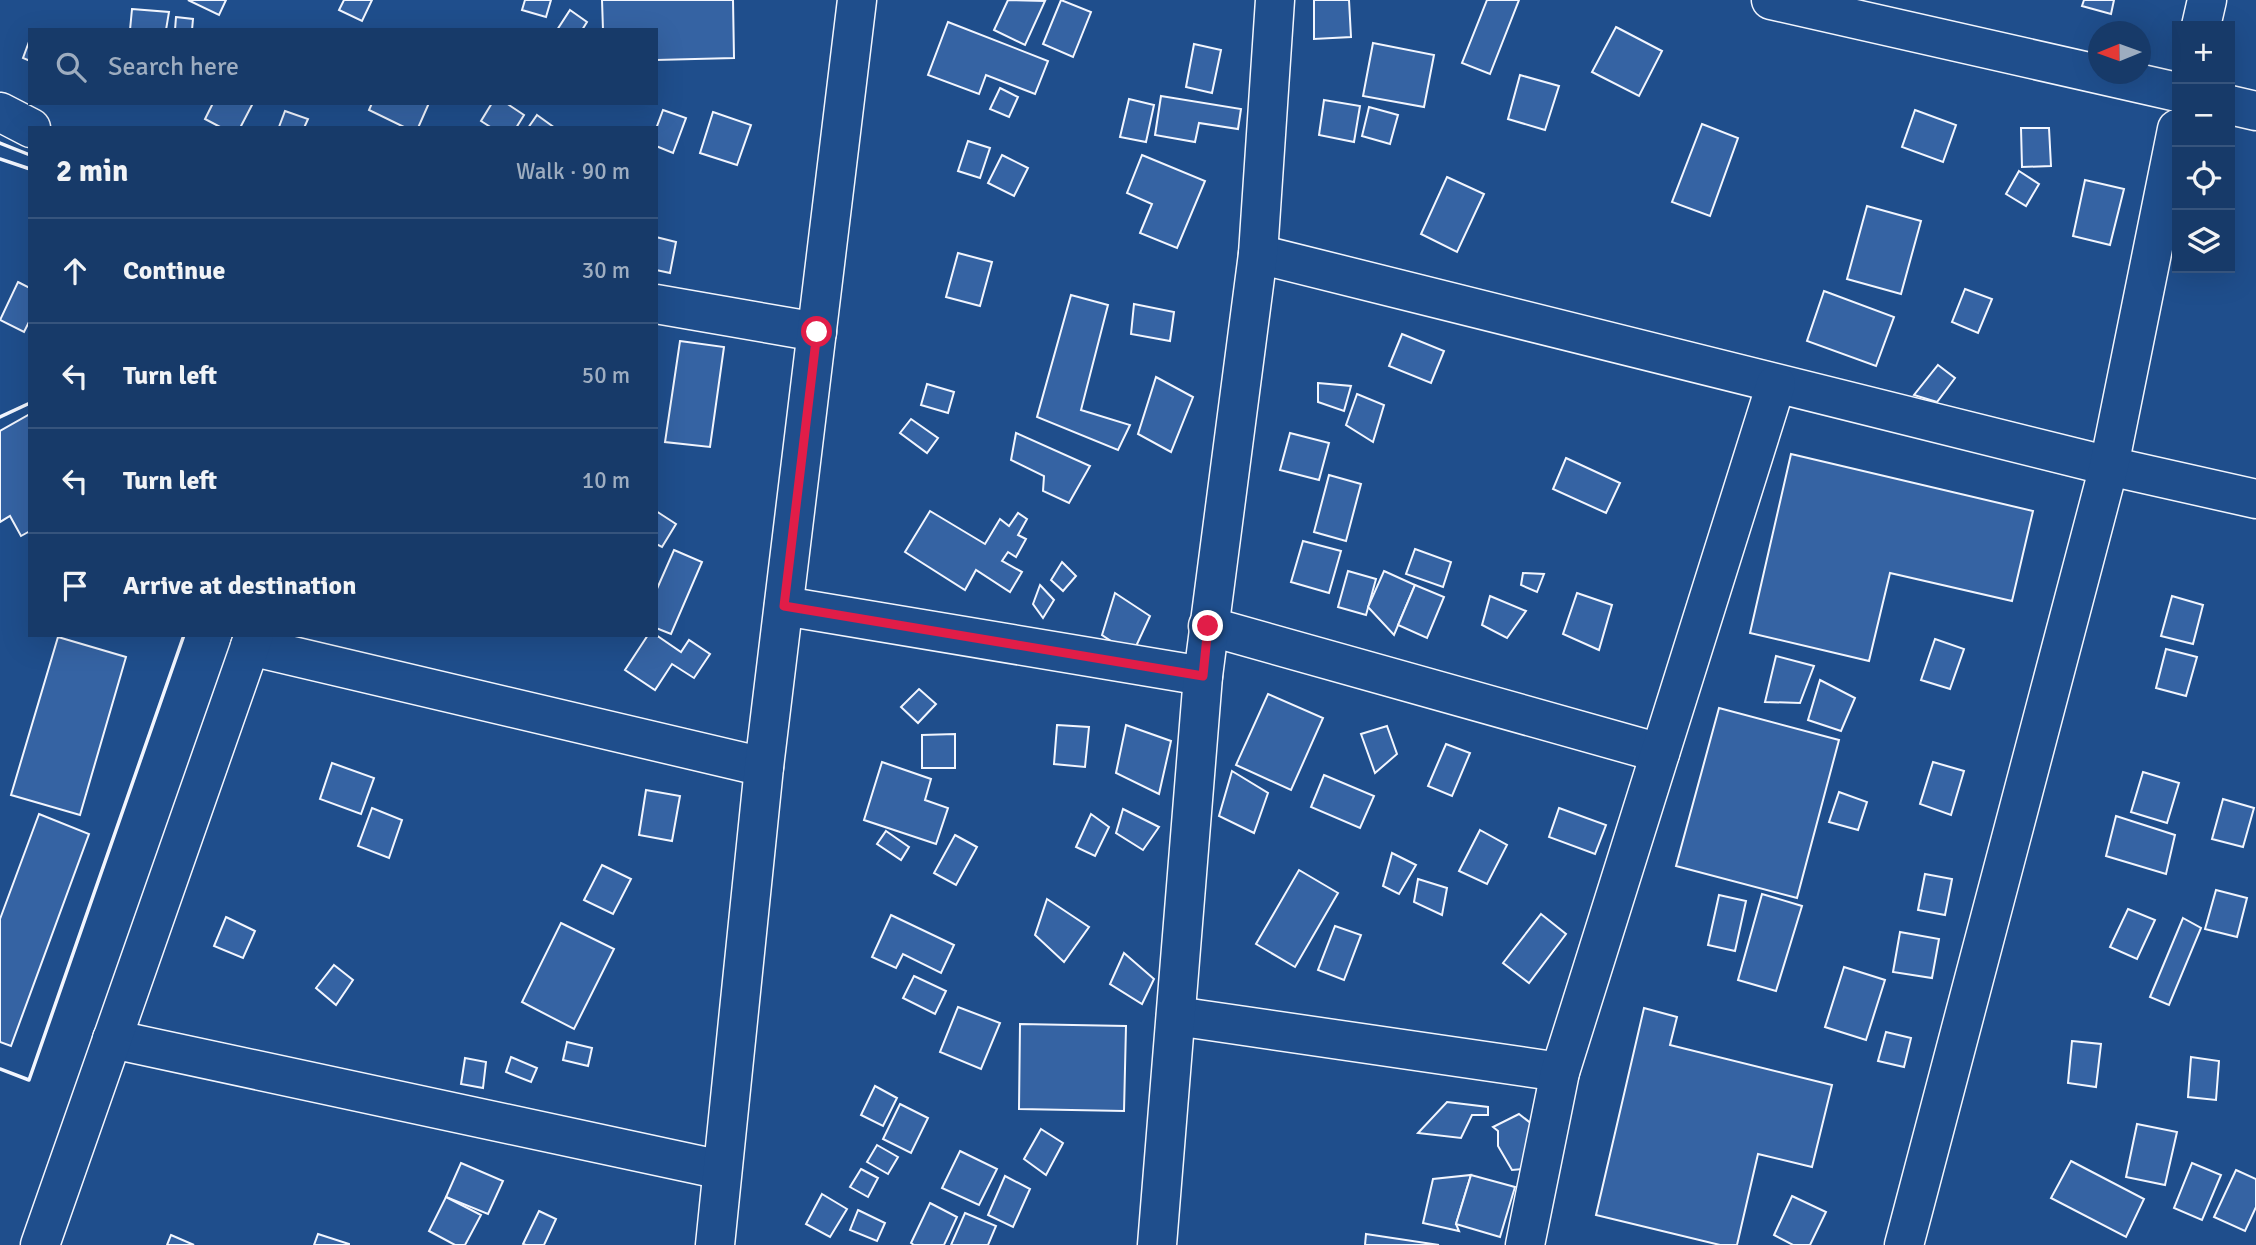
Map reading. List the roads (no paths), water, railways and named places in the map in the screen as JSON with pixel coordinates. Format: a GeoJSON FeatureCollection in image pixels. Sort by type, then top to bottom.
{"type":"FeatureCollection","features":[{"type":"Feature","properties":{"kind":"street"},"geometry":{"type":"LineString","coordinates":[[715,1245],[764,767],[857,0]]}},
{"type":"Feature","properties":{"kind":"street"},"geometry":{"type":"LineString","coordinates":[[1157,1245],[1203,676],[1258,254],[1275,0]]}},
{"type":"Feature","properties":{"kind":"street"},"geometry":{"type":"LineString","coordinates":[[1771,0],[1846,8],[2172,91]]}},
{"type":"Feature","properties":{"kind":"street"},"geometry":{"type":"LineString","coordinates":[[2202,21],[2207,0]]}},
{"type":"Feature","properties":{"kind":"street"},"geometry":{"type":"LineString","coordinates":[[2235,106],[2256,111]]}},
{"type":"Feature","properties":{"kind":"street"},"geometry":{"type":"LineString","coordinates":[[0,112],[28,126]]}},
{"type":"Feature","properties":{"kind":"street"},"geometry":{"type":"LineString","coordinates":[[1904,1245],[2109,466],[2173,147]]}},
{"type":"Feature","properties":{"kind":"street"},"geometry":{"type":"LineString","coordinates":[[1258,254],[2109,466],[2256,499]]}},
{"type":"Feature","properties":{"kind":"street"},"geometry":{"type":"LineString","coordinates":[[658,304],[817,332]]}},
{"type":"Feature","properties":{"kind":"street"},"geometry":{"type":"LineString","coordinates":[[1525,1245],[1560,1072],[1776,384]]}},
{"type":"Feature","properties":{"kind":"street"},"geometry":{"type":"LineString","coordinates":[[784,606],[1203,676]]}},
{"type":"Feature","properties":{"kind":"street"},"geometry":{"type":"LineString","coordinates":[[1208,626],[1660,753]]}},
{"type":"Feature","properties":{"kind":"street"},"geometry":{"type":"LineString","coordinates":[[40,1245],[252,641],[764,767]]}},
{"type":"Feature","properties":{"kind":"street"},"geometry":{"type":"LineString","coordinates":[[1176,1016],[1560,1072]]}},
{"type":"Feature","properties":{"kind":"street"},"geometry":{"type":"LineString","coordinates":[[112,1039],[722,1170]]}}]}
